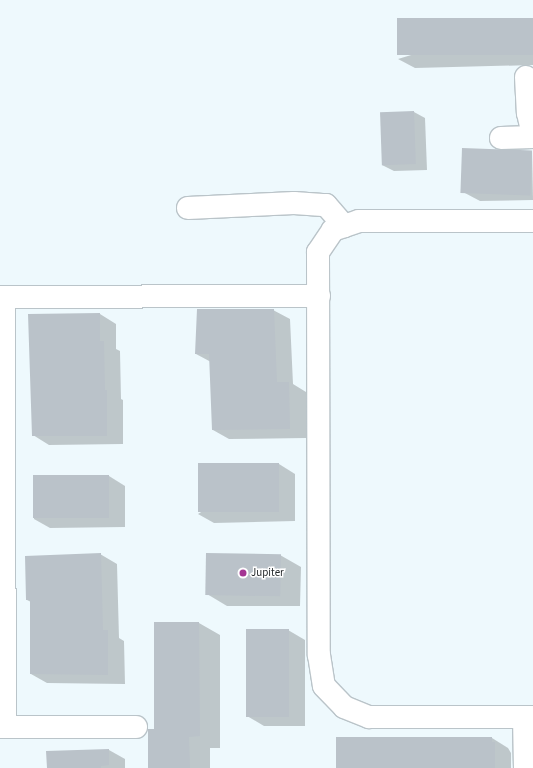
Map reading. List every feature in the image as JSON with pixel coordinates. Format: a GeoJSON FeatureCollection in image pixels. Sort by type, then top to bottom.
{"type":"FeatureCollection","features":[{"type":"Feature","properties":{"kind":"street"},"geometry":{"type":"LineString","coordinates":[[526,76],[528,113],[533,134]]}},
{"type":"Feature","properties":{"kind":"street"},"geometry":{"type":"LineString","coordinates":[[501,138],[533,137]]}},
{"type":"Feature","properties":{"kind":"street"},"geometry":{"type":"LineString","coordinates":[[188,208],[294,203],[326,205],[344,226]]}},
{"type":"Feature","properties":{"kind":"street"},"geometry":{"type":"LineString","coordinates":[[525,768],[528,717],[370,717],[344,707],[324,686],[319,655],[318,252],[333,230],[359,221],[533,221]]}},
{"type":"Feature","properties":{"kind":"street"},"geometry":{"type":"LineString","coordinates":[[136,728],[2,727],[2,297],[318,296]]}},
{"type":"Feature","properties":{"kind":"building"},"geometry":{"type":"Polygon","coordinates":[[[397,18],[533,18],[533,55],[397,55],[397,18]]]}},
{"type":"Feature","properties":{"kind":"building"},"geometry":{"type":"Polygon","coordinates":[[[414,111],[416,164],[382,165],[380,112],[414,111]]]}},
{"type":"Feature","properties":{"kind":"building"},"geometry":{"type":"Polygon","coordinates":[[[462,148],[532,150],[530,195],[460,193],[462,148]]]}},
{"type":"Feature","properties":{"kind":"building"},"geometry":{"type":"Polygon","coordinates":[[[197,309],[274,309],[277,382],[289,382],[290,429],[212,430],[209,354],[195,354],[197,309]]]}},
{"type":"Feature","properties":{"kind":"building"},"geometry":{"type":"Polygon","coordinates":[[[100,313],[100,341],[104,341],[105,390],[107,390],[107,436],[32,436],[28,314],[100,313]]]}},
{"type":"Feature","properties":{"kind":"building"},"geometry":{"type":"Polygon","coordinates":[[[198,463],[279,463],[279,512],[198,512],[198,463]]]}},
{"type":"Feature","properties":{"kind":"building"},"geometry":{"type":"Polygon","coordinates":[[[33,475],[109,475],[109,518],[33,518],[33,475]]]}},
{"type":"Feature","properties":{"kind":"building"},"geometry":{"type":"Polygon","coordinates":[[[101,553],[103,630],[108,630],[108,675],[30,674],[30,600],[26,600],[25,556],[101,553]]]}},
{"type":"Feature","properties":{"kind":"building","name":"Jupiter"},"geometry":{"type":"Polygon","coordinates":[[[206,553],[281,554],[280,596],[205,595],[206,553]]]}},
{"type":"Feature","properties":{"kind":"building"},"geometry":{"type":"Polygon","coordinates":[[[154,622],[199,622],[200,736],[189,737],[190,768],[148,768],[148,729],[154,729],[154,622]]]}},
{"type":"Feature","properties":{"kind":"building"},"geometry":{"type":"Polygon","coordinates":[[[246,629],[289,629],[289,717],[246,717],[246,629]]]}},
{"type":"Feature","properties":{"kind":"building"},"geometry":{"type":"Polygon","coordinates":[[[336,737],[492,737],[492,742],[495,742],[495,768],[336,768],[336,737]]]}},
{"type":"Feature","properties":{"kind":"building"},"geometry":{"type":"Polygon","coordinates":[[[109,749],[109,765],[101,766],[101,768],[47,768],[46,751],[109,749]]]}},
{"type":"Feature","properties":{"kind":"place","name":"Jupiter"},"geometry":{"type":"Point","coordinates":[243,573]}}]}
